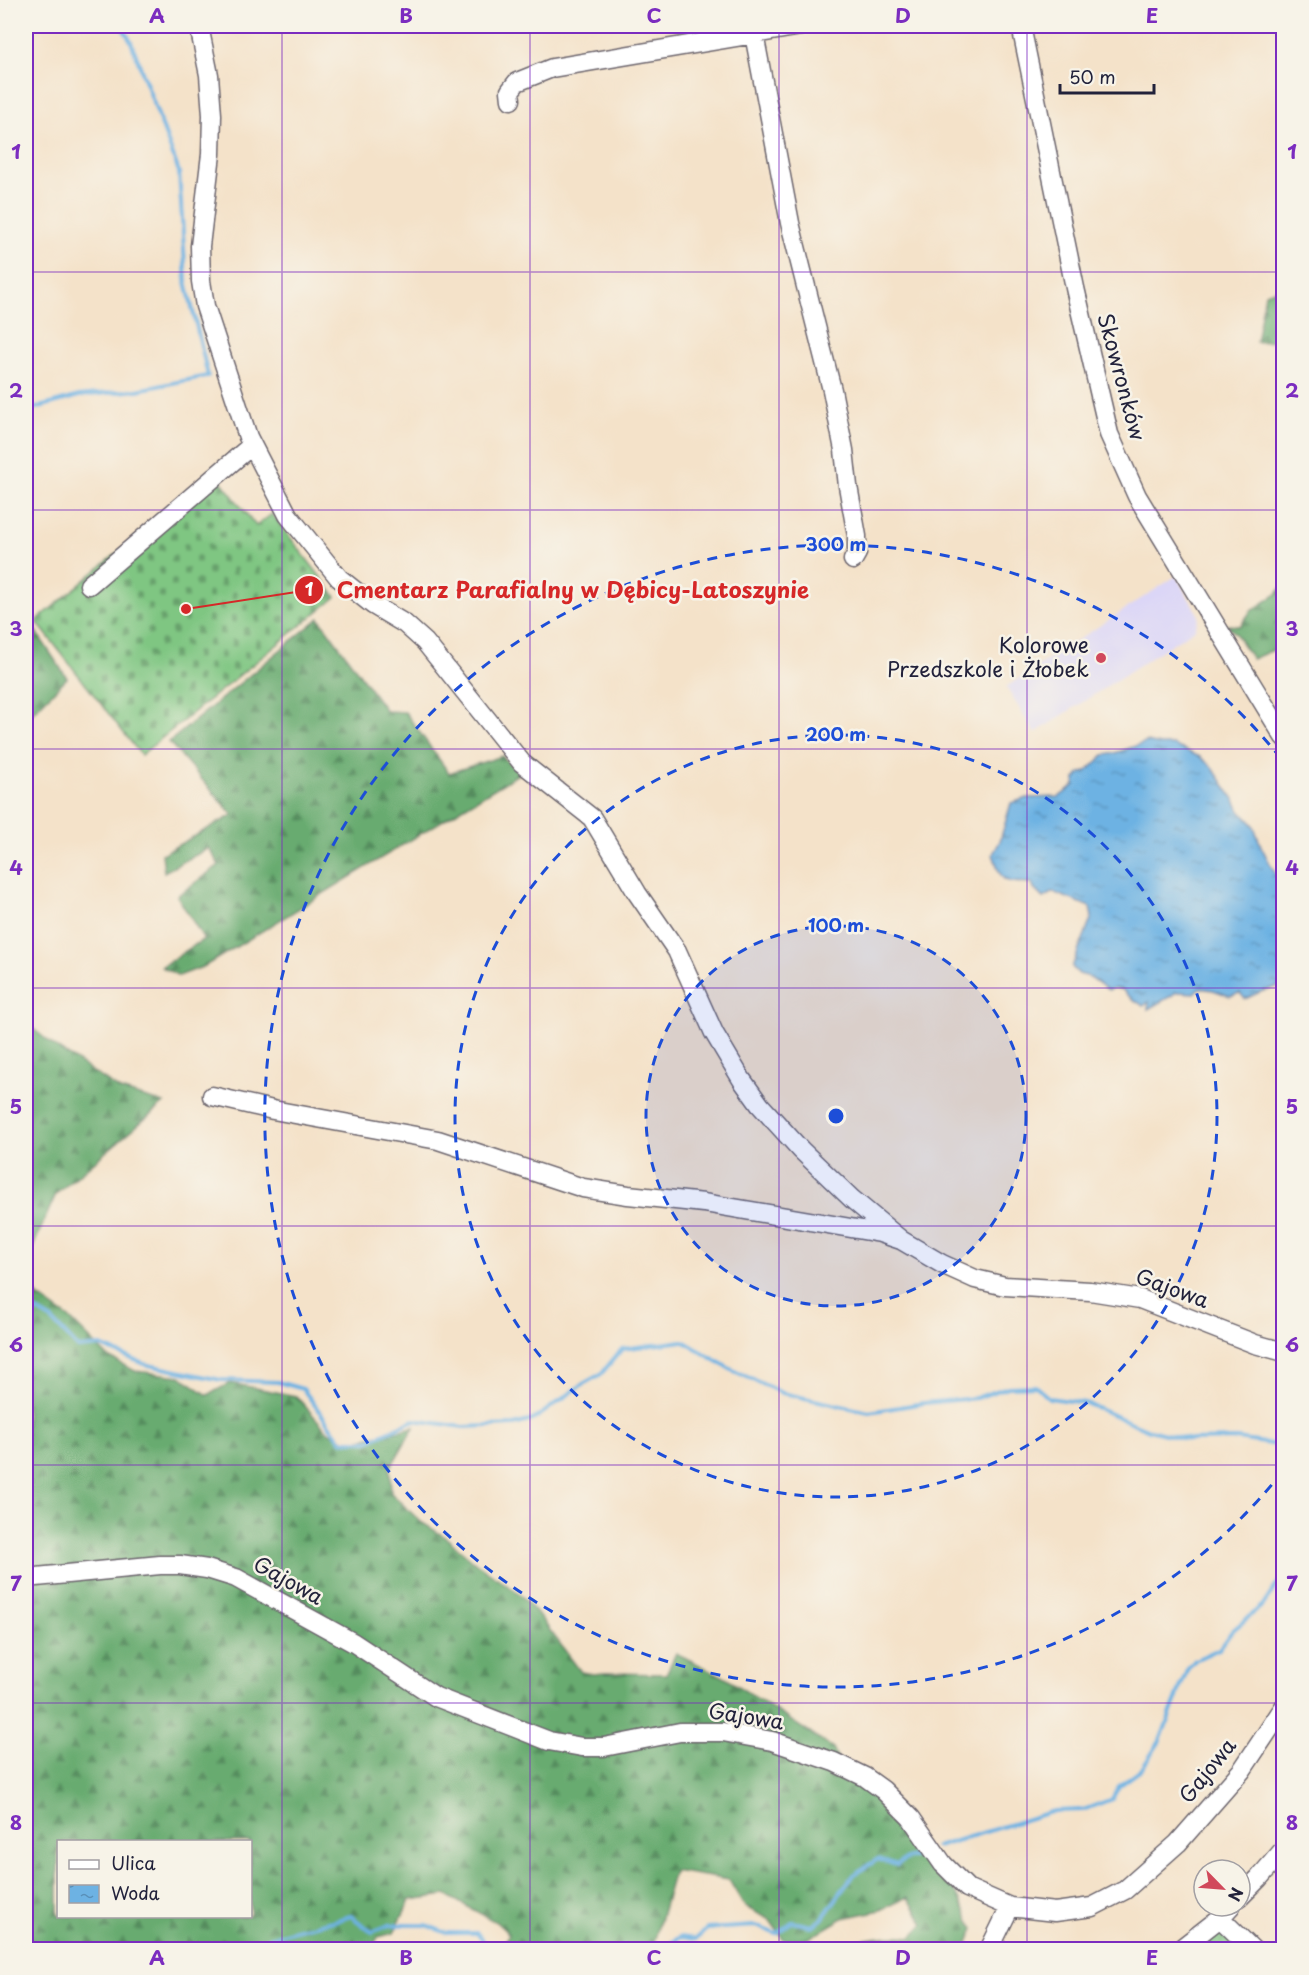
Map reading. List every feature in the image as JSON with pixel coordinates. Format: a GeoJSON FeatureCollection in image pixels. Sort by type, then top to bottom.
{"type":"FeatureCollection","features":[{"type":"Feature","properties":{"kind":"street"},"geometry":{"type":"LineString","coordinates":[[200,26],[209,75],[212,137],[200,246],[201,282],[205,306],[235,400],[252,444],[288,515],[339,578],[373,605],[405,624],[425,642],[522,763],[592,818],[637,893],[677,951],[714,1033],[760,1105],[801,1150],[852,1199],[901,1240]]}},
{"type":"Feature","properties":{"kind":"street"},"geometry":{"type":"LineString","coordinates":[[511,100],[510,91],[517,82],[552,68],[801,26]]}},
{"type":"Feature","properties":{"kind":"street","name":"Skowronków"},"geometry":{"type":"LineString","coordinates":[[1021,26],[1075,288],[1109,434],[1137,496],[1282,730]]}},
{"type":"Feature","properties":{"kind":"street"},"geometry":{"type":"LineString","coordinates":[[754,34],[790,222],[832,390],[844,450],[857,536],[857,553],[853,560]]}},
{"type":"Feature","properties":{"kind":"street"},"geometry":{"type":"LineString","coordinates":[[89,585],[252,444]]}},
{"type":"Feature","properties":{"kind":"street"},"geometry":{"type":"LineString","coordinates":[[212,1096],[273,1110],[438,1140],[583,1188],[704,1203],[880,1233],[901,1240]]}},
{"type":"Feature","properties":{"kind":"street","name":"Gajowa"},"geometry":{"type":"LineString","coordinates":[[901,1240],[975,1279],[1005,1286],[1090,1291],[1140,1299],[1255,1344],[1284,1352]]}},
{"type":"Feature","properties":{"kind":"street","name":"Gajowa"},"geometry":{"type":"LineString","coordinates":[[26,1578],[160,1565],[191,1566],[220,1572],[252,1586],[354,1643],[435,1697],[549,1741],[604,1748],[680,1732],[723,1732],[772,1741],[834,1762],[865,1777],[883,1790],[911,1818],[943,1864],[967,1888],[1010,1907],[1055,1912],[1092,1907],[1125,1890],[1178,1844],[1242,1770],[1284,1707]]}},
{"type":"Feature","properties":{"kind":"street"},"geometry":{"type":"LineString","coordinates":[[1252,1885],[1284,1849]]}},
{"type":"Feature","properties":{"kind":"street"},"geometry":{"type":"LineString","coordinates":[[989,1950],[1010,1907]]}},
{"type":"Feature","properties":{"kind":"street"},"geometry":{"type":"LineString","coordinates":[[1179,1950],[1219,1918]]}},
{"type":"Feature","properties":{"kind":"street"},"geometry":{"type":"LineString","coordinates":[[1230,1918],[1253,1950]]}},
{"type":"Feature","properties":{"kind":"shaded area","name":"Kolorowe Przedszkole i Żłobek"},"geometry":{"type":"Polygon","coordinates":[[[1176,576],[1199,616],[1195,629],[1035,733],[1006,687],[1176,576]]]}},
{"type":"Feature","properties":{"kind":"green space"},"geometry":{"type":"Polygon","coordinates":[[[1283,287],[1283,341],[1256,342],[1265,293],[1283,287]]]}},
{"type":"Feature","properties":{"kind":"green space"},"geometry":{"type":"Polygon","coordinates":[[[214,472],[256,526],[272,514],[336,597],[141,755],[36,621],[214,472]]]}},
{"type":"Feature","properties":{"kind":"green space"},"geometry":{"type":"Polygon","coordinates":[[[26,584],[31,624],[67,678],[26,719],[26,584]]]}},
{"type":"Feature","properties":{"kind":"green space"},"geometry":{"type":"Polygon","coordinates":[[[1283,586],[1283,646],[1252,659],[1228,625],[1240,626],[1251,611],[1277,594],[1283,586]]]}},
{"type":"Feature","properties":{"kind":"green space"},"geometry":{"type":"Polygon","coordinates":[[[319,618],[386,711],[405,712],[449,773],[502,756],[520,773],[205,966],[179,976],[161,967],[204,939],[177,896],[219,865],[209,848],[164,872],[162,854],[233,815],[169,742],[319,618]]]}},
{"type":"Feature","properties":{"kind":"green space"},"geometry":{"type":"Polygon","coordinates":[[[26,1023],[58,1049],[120,1090],[164,1103],[56,1194],[26,1263],[26,1023]]]}},
{"type":"Feature","properties":{"kind":"green space"},"geometry":{"type":"Polygon","coordinates":[[[26,1284],[39,1297],[69,1318],[108,1357],[135,1371],[180,1376],[208,1395],[230,1383],[296,1396],[328,1432],[348,1442],[414,1427],[390,1468],[391,1493],[421,1522],[444,1536],[476,1563],[520,1594],[581,1672],[666,1674],[676,1653],[724,1677],[833,1748],[842,1770],[865,1782],[903,1819],[953,1887],[974,1929],[967,1946],[963,1950],[837,1949],[840,1944],[867,1939],[893,1936],[911,1937],[924,1924],[908,1897],[881,1910],[843,1918],[807,1939],[784,1940],[769,1919],[745,1907],[729,1880],[674,1871],[652,1949],[502,1949],[509,1934],[496,1922],[446,1895],[410,1900],[394,1933],[378,1937],[372,1949],[26,1949],[26,1365],[35,1333],[26,1326],[26,1284]]]}},
{"type":"Feature","properties":{"kind":"green space"},"geometry":{"type":"Polygon","coordinates":[[[1215,1933],[1221,1934],[1238,1949],[1187,1950],[1215,1933]]]}},
{"type":"Feature","properties":{"kind":"water"},"geometry":{"type":"Polygon","coordinates":[[[1147,742],[1173,745],[1200,757],[1212,767],[1240,811],[1253,824],[1261,846],[1283,886],[1283,985],[1245,999],[1240,993],[1230,996],[1199,988],[1194,993],[1178,992],[1148,1009],[1149,1002],[1143,1006],[1123,990],[1115,988],[1108,990],[1090,977],[1079,974],[1072,967],[1092,917],[1090,907],[1053,892],[1043,898],[1034,889],[1032,883],[1009,881],[999,871],[993,854],[1000,841],[1011,803],[1027,798],[1059,797],[1075,785],[1075,779],[1081,773],[1086,772],[1104,755],[1147,742]]]}},
{"type":"Feature","properties":{"kind":"waterway"},"geometry":{"type":"LineString","coordinates":[[26,429],[32,409],[79,396],[137,390],[208,376],[186,281],[179,172],[130,39],[121,26]]}},
{"type":"Feature","properties":{"kind":"waterway"},"geometry":{"type":"LineString","coordinates":[[26,1313],[37,1311],[52,1320],[78,1348],[101,1346],[144,1364],[221,1380],[278,1382],[303,1389],[341,1441],[368,1441],[414,1420],[463,1427],[514,1425],[533,1420],[583,1384],[601,1374],[622,1349],[683,1341],[732,1370],[782,1393],[869,1412],[976,1398],[1008,1387],[1035,1386],[1049,1398],[1085,1403],[1149,1430],[1190,1440],[1237,1439],[1284,1446]]}},
{"type":"Feature","properties":{"kind":"waterway"},"geometry":{"type":"LineString","coordinates":[[936,1847],[1054,1811],[1083,1810],[1112,1799],[1119,1786],[1141,1770],[1160,1741],[1187,1670],[1195,1660],[1219,1649],[1232,1631],[1264,1604],[1284,1574]]}},
{"type":"Feature","properties":{"kind":"waterway"},"geometry":{"type":"LineString","coordinates":[[661,1950],[680,1937],[696,1939],[707,1929],[756,1926],[776,1934],[792,1922],[812,1926],[822,1919],[853,1875],[878,1859],[897,1865],[904,1860],[927,1852]]}},
{"type":"Feature","properties":{"kind":"waterway"},"geometry":{"type":"LineString","coordinates":[[250,1950],[259,1943],[284,1933],[351,1916],[372,1932],[389,1925],[426,1925],[447,1933],[477,1933],[490,1950]]}},
{"type":"Feature","properties":{"kind":"waterway"},"geometry":{"type":"LineString","coordinates":[[618,1950],[623,1946],[635,1950]]}},
{"type":"Feature","properties":{"kind":"waterway"},"geometry":{"type":"LineString","coordinates":[[588,1950],[591,1948],[597,1950]]}},
{"type":"Feature","properties":{"kind":"place","name":"Cmentarz Parafialny w Dębicy-Latoszynie"},"geometry":{"type":"Point","coordinates":[186,609]}},
{"type":"Feature","properties":{"kind":"place","name":"Kolorowe Przedszkole i Żłobek"},"geometry":{"type":"Point","coordinates":[1101,658]}}]}
